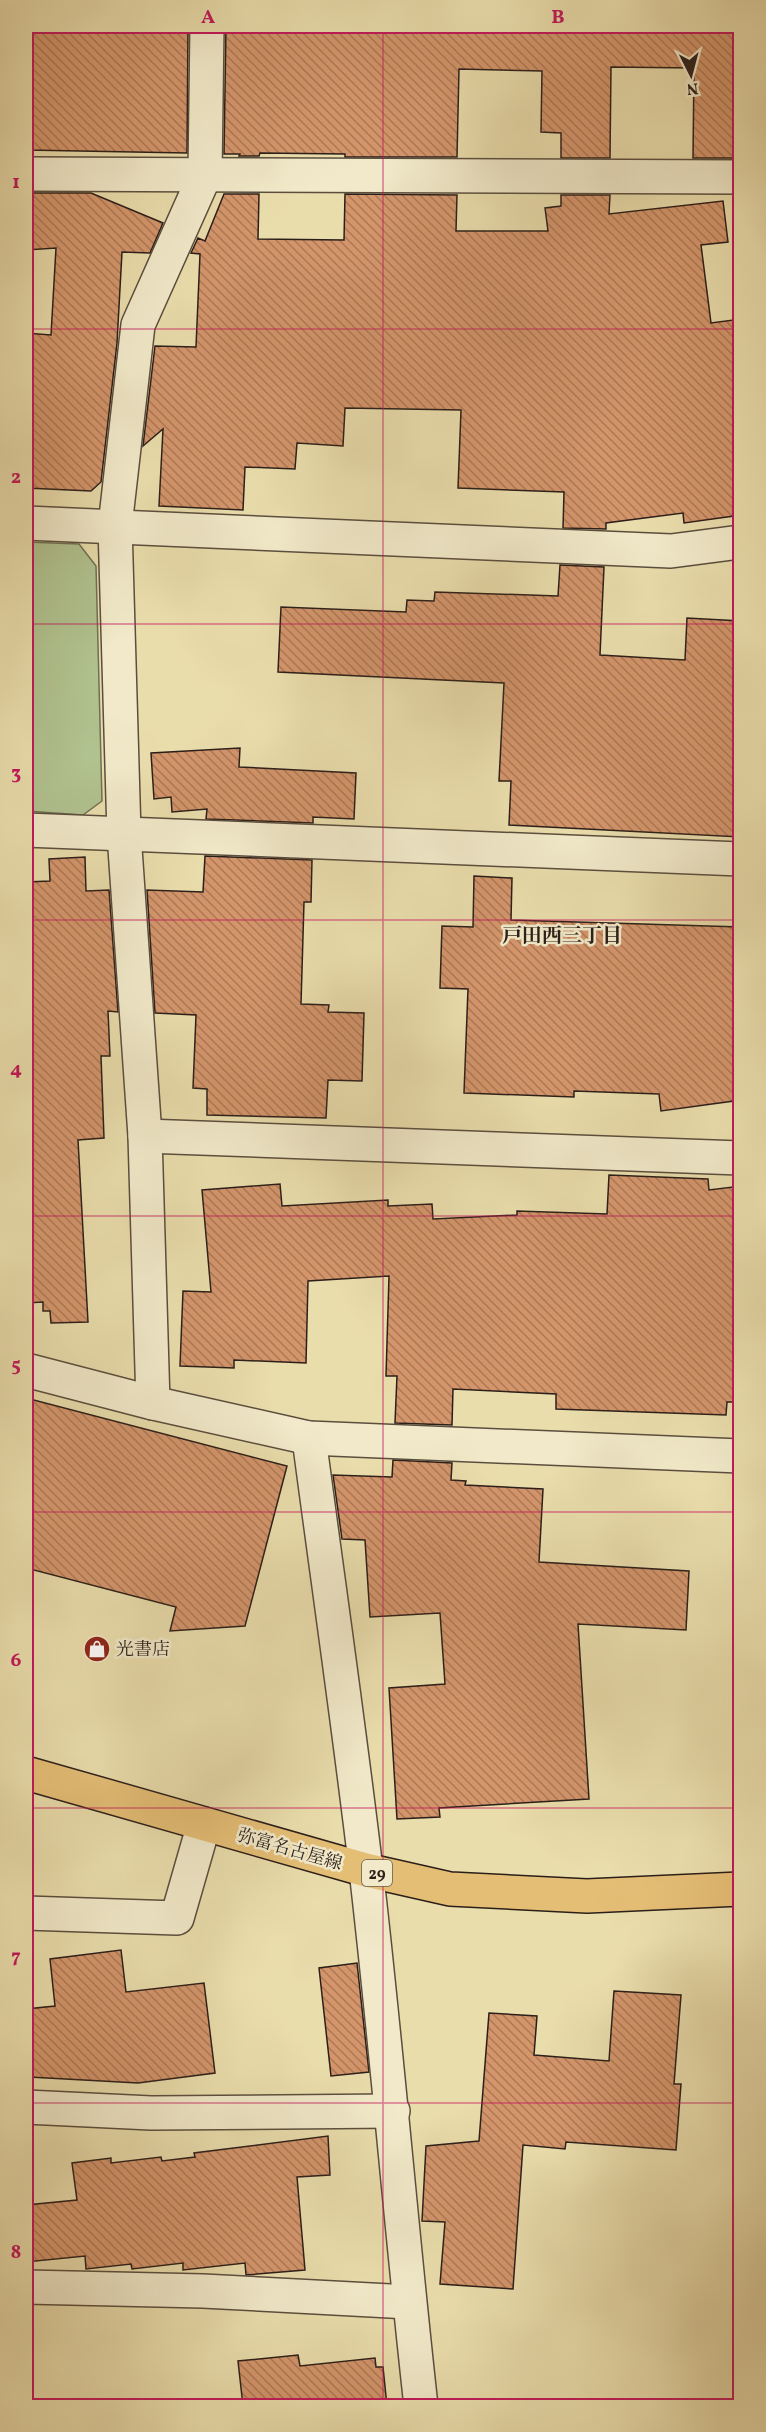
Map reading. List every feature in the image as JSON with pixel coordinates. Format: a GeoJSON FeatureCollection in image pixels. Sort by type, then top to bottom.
{"type":"FeatureCollection","features":[{"type":"Feature","properties":{"kind":"main road","name":"弥富名古屋線"},"geometry":{"type":"LineString","coordinates":[[26,1773],[366,1870],[450,1889],[587,1896],[741,1889]]}},
{"type":"Feature","properties":{"kind":"street"},"geometry":{"type":"LineString","coordinates":[[153,1403],[145,1136],[124,834],[115,526],[138,325],[205,175],[207,26]]}},
{"type":"Feature","properties":{"kind":"street"},"geometry":{"type":"LineString","coordinates":[[26,174],[741,177]]}},
{"type":"Feature","properties":{"kind":"street"},"geometry":{"type":"LineString","coordinates":[[26,523],[671,551],[741,542]]}},
{"type":"Feature","properties":{"kind":"street"},"geometry":{"type":"LineString","coordinates":[[26,830],[741,859]]}},
{"type":"Feature","properties":{"kind":"street"},"geometry":{"type":"LineString","coordinates":[[145,1136],[741,1158]]}},
{"type":"Feature","properties":{"kind":"street"},"geometry":{"type":"LineString","coordinates":[[26,1370],[153,1403],[309,1438],[741,1456]]}},
{"type":"Feature","properties":{"kind":"street"},"geometry":{"type":"LineString","coordinates":[[309,1438],[366,1870],[393,2110],[421,2406]]}},
{"type":"Feature","properties":{"kind":"street"},"geometry":{"type":"LineString","coordinates":[[26,1913],[177,1918],[204,1824]]}},
{"type":"Feature","properties":{"kind":"street"},"geometry":{"type":"LineString","coordinates":[[26,2107],[151,2113],[393,2110]]}},
{"type":"Feature","properties":{"kind":"street"},"geometry":{"type":"LineString","coordinates":[[26,2287],[203,2291],[410,2302]]}},
{"type":"Feature","properties":{"kind":"green space"},"geometry":{"type":"Polygon","coordinates":[[[26,542],[79,544],[96,566],[102,801],[83,815],[26,811],[26,542]]]}},
{"type":"Feature","properties":{"kind":"building"},"geometry":{"type":"Polygon","coordinates":[[[30,26],[188,26],[187,153],[26,150],[26,67],[29,68],[30,26]]]}},
{"type":"Feature","properties":{"kind":"building"},"geometry":{"type":"Polygon","coordinates":[[[226,26],[741,26],[741,158],[693,158],[694,68],[611,67],[610,158],[561,158],[561,133],[541,132],[542,71],[459,69],[457,157],[345,157],[345,154],[260,153],[259,156],[239,156],[240,154],[224,154],[226,26]]]}},
{"type":"Feature","properties":{"kind":"building"},"geometry":{"type":"Polygon","coordinates":[[[26,193],[91,193],[163,223],[150,253],[122,252],[117,343],[101,482],[91,491],[26,488],[26,333],[51,335],[56,248],[26,250],[26,193]]]}},
{"type":"Feature","properties":{"kind":"building"},"geometry":{"type":"Polygon","coordinates":[[[224,194],[259,194],[258,239],[344,240],[345,194],[457,195],[456,231],[548,231],[545,208],[561,206],[561,195],[610,195],[609,214],[723,201],[728,242],[701,245],[711,323],[741,319],[741,515],[684,523],[683,513],[606,523],[606,529],[563,528],[564,492],[458,488],[461,410],[345,408],[343,446],[297,443],[295,469],[245,467],[243,510],[159,506],[163,429],[143,446],[155,346],[196,347],[200,254],[191,253],[198,238],[205,241],[224,194]]]}},
{"type":"Feature","properties":{"kind":"building"},"geometry":{"type":"Polygon","coordinates":[[[560,565],[604,567],[600,655],[685,660],[687,618],[741,621],[741,837],[509,825],[511,781],[499,781],[504,683],[278,672],[281,607],[406,612],[407,600],[434,601],[435,592],[558,596],[560,565]]]}},
{"type":"Feature","properties":{"kind":"building"},"geometry":{"type":"Polygon","coordinates":[[[240,748],[239,767],[356,773],[354,819],[313,817],[313,823],[206,819],[207,809],[172,812],[171,797],[154,799],[151,753],[240,748]]]}},
{"type":"Feature","properties":{"kind":"building"},"geometry":{"type":"Polygon","coordinates":[[[205,856],[312,860],[311,902],[304,902],[301,1004],[329,1005],[328,1012],[364,1013],[362,1081],[328,1080],[326,1118],[207,1115],[207,1089],[193,1088],[196,1015],[155,1013],[147,890],[203,892],[205,856]]]}},
{"type":"Feature","properties":{"kind":"building"},"geometry":{"type":"Polygon","coordinates":[[[85,857],[86,891],[109,890],[118,1012],[108,1011],[110,1056],[101,1056],[104,1138],[78,1140],[88,1322],[51,1323],[50,1311],[43,1311],[43,1302],[26,1303],[26,882],[50,881],[49,859],[85,857]]]}},
{"type":"Feature","properties":{"kind":"building"},"geometry":{"type":"Polygon","coordinates":[[[474,876],[512,878],[511,920],[741,927],[741,1100],[661,1111],[659,1094],[574,1091],[574,1097],[464,1093],[468,989],[440,988],[442,926],[473,927],[474,876]]]}},
{"type":"Feature","properties":{"kind":"building"},"geometry":{"type":"Polygon","coordinates":[[[609,1175],[708,1179],[709,1190],[741,1186],[741,1402],[727,1402],[726,1415],[556,1409],[556,1394],[453,1389],[452,1425],[395,1423],[397,1376],[386,1376],[389,1276],[308,1281],[306,1363],[234,1360],[234,1368],[180,1366],[183,1291],[211,1292],[202,1190],[280,1184],[282,1206],[388,1200],[388,1206],[432,1204],[433,1219],[517,1215],[517,1211],[607,1214],[609,1175]]]}},
{"type":"Feature","properties":{"kind":"building"},"geometry":{"type":"Polygon","coordinates":[[[26,1398],[287,1466],[245,1626],[170,1631],[176,1607],[26,1568],[26,1398]]]}},
{"type":"Feature","properties":{"kind":"building"},"geometry":{"type":"Polygon","coordinates":[[[393,1460],[452,1463],[451,1480],[466,1481],[465,1485],[543,1489],[539,1562],[689,1571],[686,1630],[578,1624],[589,1799],[439,1808],[440,1817],[397,1819],[389,1688],[445,1684],[440,1613],[370,1617],[365,1540],[342,1539],[333,1475],[392,1477],[393,1460]]]}},
{"type":"Feature","properties":{"kind":"building"},"geometry":{"type":"Polygon","coordinates":[[[121,1950],[126,1992],[204,1983],[215,2073],[138,2083],[29,2077],[28,2068],[26,2069],[26,2009],[55,2006],[50,1959],[121,1950]]]}},
{"type":"Feature","properties":{"kind":"building"},"geometry":{"type":"Polygon","coordinates":[[[357,1963],[369,2072],[331,2076],[319,1968],[357,1963]]]}},
{"type":"Feature","properties":{"kind":"building"},"geometry":{"type":"Polygon","coordinates":[[[614,1991],[681,1995],[674,2084],[681,2084],[676,2150],[566,2142],[565,2149],[523,2145],[513,2289],[440,2284],[445,2222],[422,2221],[426,2146],[479,2141],[489,2013],[537,2016],[534,2055],[609,2061],[614,1991]]]}},
{"type":"Feature","properties":{"kind":"building"},"geometry":{"type":"Polygon","coordinates":[[[328,2136],[330,2175],[297,2177],[305,2270],[246,2275],[245,2263],[183,2270],[183,2263],[132,2269],[131,2264],[86,2269],[85,2256],[26,2262],[26,2205],[77,2200],[72,2163],[111,2158],[111,2163],[161,2157],[162,2161],[195,2157],[194,2153],[328,2136]]]}},
{"type":"Feature","properties":{"kind":"building"},"geometry":{"type":"Polygon","coordinates":[[[298,2355],[300,2366],[375,2358],[376,2367],[383,2367],[387,2406],[243,2406],[238,2361],[298,2355]]]}},
{"type":"Feature","properties":{"kind":"place","name":"光書店"},"geometry":{"type":"Point","coordinates":[97,1649]}},
{"type":"Feature","properties":{"kind":"district","name":"戸田西三丁目"},"geometry":{"type":"Point","coordinates":[562,935]}}]}
